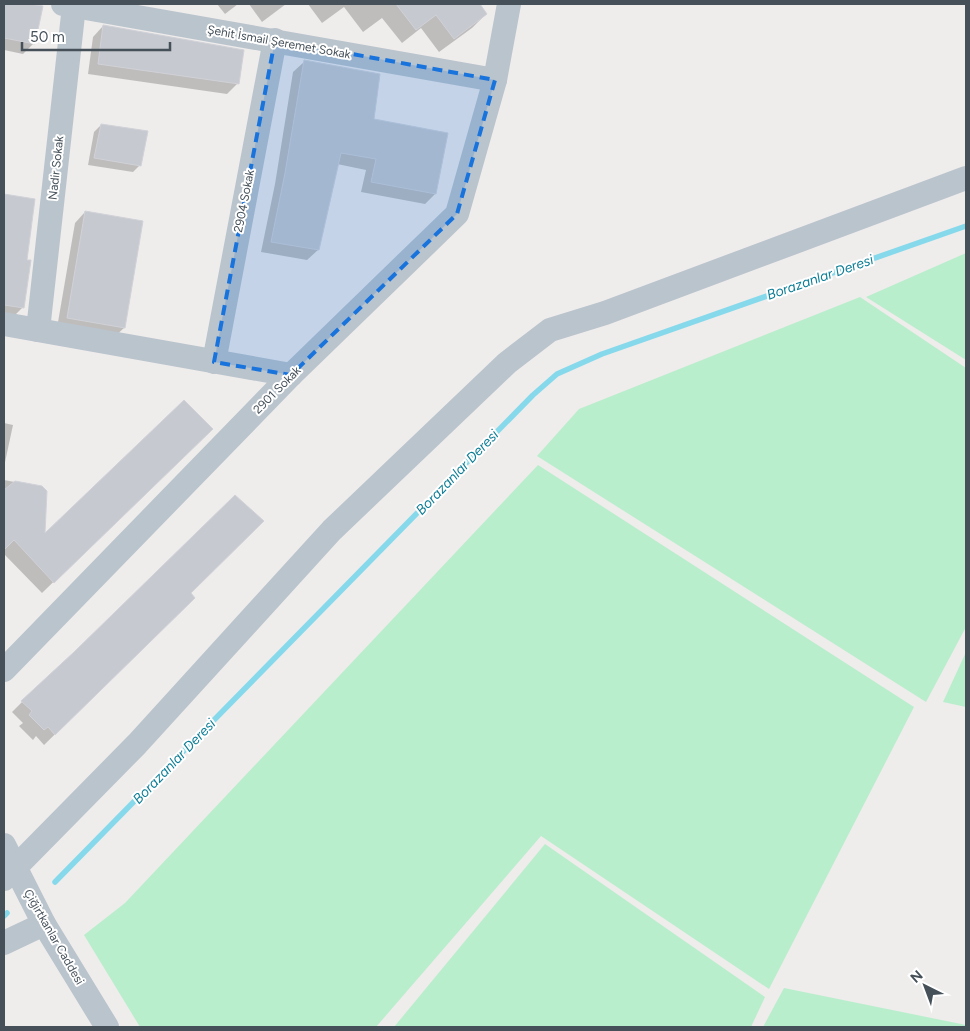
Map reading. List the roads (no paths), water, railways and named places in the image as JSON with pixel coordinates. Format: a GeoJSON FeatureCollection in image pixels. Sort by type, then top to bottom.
{"type":"FeatureCollection","features":[{"type":"Feature","properties":{"kind":"street","name":"2901 Sokak"},"geometry":{"type":"LineString","coordinates":[[4,670],[291,375],[457,214],[495,80],[509,4]]}},
{"type":"Feature","properties":{"kind":"street","name":"Şehit İsmail Şeremet Sokak"},"geometry":{"type":"LineString","coordinates":[[68,5],[128,10],[275,40],[495,80]]}},
{"type":"Feature","properties":{"kind":"street","name":"Nadir Sokak"},"geometry":{"type":"LineString","coordinates":[[38,330],[68,5]]}},
{"type":"Feature","properties":{"kind":"street","name":"2904 Sokak"},"geometry":{"type":"LineString","coordinates":[[214,362],[275,40]]}},
{"type":"Feature","properties":{"kind":"street"},"geometry":{"type":"LineString","coordinates":[[10,874],[137,744],[332,530],[507,363],[550,330],[605,313],[966,178]]}},
{"type":"Feature","properties":{"kind":"street"},"geometry":{"type":"LineString","coordinates":[[4,324],[291,375]]}},
{"type":"Feature","properties":{"kind":"street","name":"Çiğirtkanlar Caddesi"},"geometry":{"type":"LineString","coordinates":[[4,845],[10,874],[44,924],[107,1027]]}},
{"type":"Feature","properties":{"kind":"street"},"geometry":{"type":"LineString","coordinates":[[4,943],[44,924]]}},
{"type":"Feature","properties":{"kind":"waterway","name":"Borazanlar Deresi"},"geometry":{"type":"LineString","coordinates":[[55,882],[533,395],[557,374],[602,354],[966,226]]}},
{"type":"Feature","properties":{"kind":"waterway","name":"Borazanlar Deresi"},"geometry":{"type":"LineString","coordinates":[[4,916],[7,913]]}}]}
